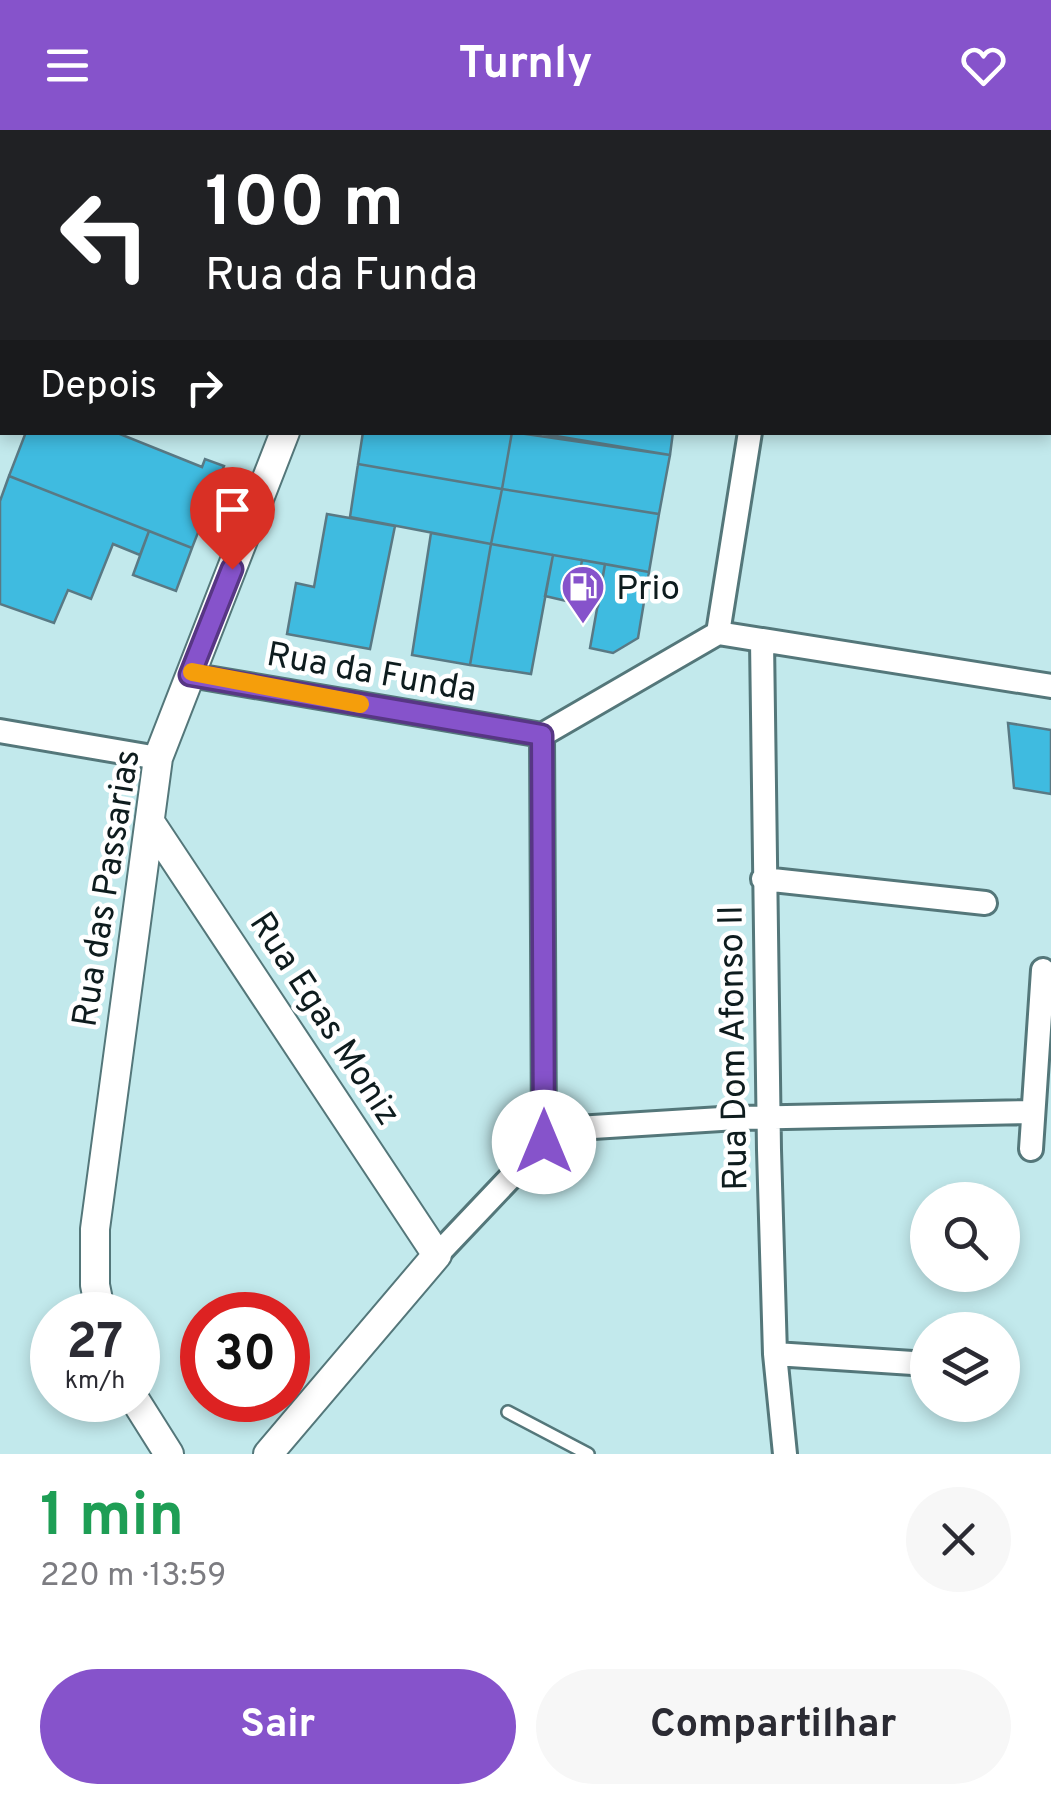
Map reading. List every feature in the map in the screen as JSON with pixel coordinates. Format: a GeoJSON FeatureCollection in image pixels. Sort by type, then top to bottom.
{"type":"FeatureCollection","features":[{"type":"Feature","properties":{"kind":"street","name":"Rua das Passarias"},"geometry":{"type":"LineString","coordinates":[[96,1292],[95,1230],[158,758],[284,435]]}},
{"type":"Feature","properties":{"kind":"street"},"geometry":{"type":"LineString","coordinates":[[718,633],[750,435]]}},
{"type":"Feature","properties":{"kind":"street"},"geometry":{"type":"LineString","coordinates":[[544,1142],[542,735],[718,633],[1051,686]]}},
{"type":"Feature","properties":{"kind":"street","name":"Rua Dom Afonso II"},"geometry":{"type":"LineString","coordinates":[[762,640],[774,1354],[785,1454]]}},
{"type":"Feature","properties":{"kind":"street","name":"Rua da Funda"},"geometry":{"type":"LineString","coordinates":[[190,675],[542,735]]}},
{"type":"Feature","properties":{"kind":"street"},"geometry":{"type":"LineString","coordinates":[[2,738],[158,758]]}},
{"type":"Feature","properties":{"kind":"street","name":"Rua Egas Moniz"},"geometry":{"type":"LineString","coordinates":[[150,822],[437,1256]]}},
{"type":"Feature","properties":{"kind":"street"},"geometry":{"type":"LineString","coordinates":[[764,879],[985,903]]}},
{"type":"Feature","properties":{"kind":"street"},"geometry":{"type":"LineString","coordinates":[[1030,1149],[1043,970]]}},
{"type":"Feature","properties":{"kind":"street"},"geometry":{"type":"LineString","coordinates":[[268,1454],[437,1256],[544,1142],[577,1128],[768,1117],[1032,1112]]}},
{"type":"Feature","properties":{"kind":"street"},"geometry":{"type":"LineString","coordinates":[[774,1354],[910,1363]]}},
{"type":"Feature","properties":{"kind":"street"},"geometry":{"type":"LineString","coordinates":[[149,1422],[169,1454]]}},
{"type":"Feature","properties":{"kind":"lane"},"geometry":{"type":"LineString","coordinates":[[508,1412],[588,1454]]}},
{"type":"Feature","properties":{"kind":"building"},"geometry":{"type":"Polygon","coordinates":[[[25,435],[122,435],[202,467],[205,459],[224,466],[192,548],[9,476],[25,435]]]}},
{"type":"Feature","properties":{"kind":"building"},"geometry":{"type":"Polygon","coordinates":[[[363,435],[511,435],[502,489],[358,464],[363,435]]]}},
{"type":"Feature","properties":{"kind":"building"},"geometry":{"type":"Polygon","coordinates":[[[511,435],[670,455],[659,514],[502,489],[511,435]]]}},
{"type":"Feature","properties":{"kind":"building"},"geometry":{"type":"Polygon","coordinates":[[[550,435],[673,435],[670,455],[550,435]]]}},
{"type":"Feature","properties":{"kind":"building"},"geometry":{"type":"Polygon","coordinates":[[[358,464],[502,489],[491,544],[350,517],[358,464]]]}},
{"type":"Feature","properties":{"kind":"building"},"geometry":{"type":"Polygon","coordinates":[[[9,476],[149,531],[140,555],[113,544],[91,599],[68,590],[54,623],[0,604],[0,501],[9,476]]]}},
{"type":"Feature","properties":{"kind":"building"},"geometry":{"type":"Polygon","coordinates":[[[502,489],[659,514],[649,572],[491,544],[502,489]]]}},
{"type":"Feature","properties":{"kind":"building"},"geometry":{"type":"Polygon","coordinates":[[[327,514],[395,526],[370,649],[287,634],[296,583],[314,587],[327,514]]]}},
{"type":"Feature","properties":{"kind":"building"},"geometry":{"type":"Polygon","coordinates":[[[149,531],[192,548],[176,591],[133,575],[149,531]]]}},
{"type":"Feature","properties":{"kind":"building"},"geometry":{"type":"Polygon","coordinates":[[[431,533],[491,544],[470,665],[412,655],[431,533]]]}},
{"type":"Feature","properties":{"kind":"building"},"geometry":{"type":"Polygon","coordinates":[[[491,544],[553,555],[531,674],[470,665],[491,544]]]}},
{"type":"Feature","properties":{"kind":"building"},"geometry":{"type":"Polygon","coordinates":[[[553,555],[582,560],[575,603],[545,596],[553,555]]]}},
{"type":"Feature","properties":{"kind":"building"},"geometry":{"type":"Polygon","coordinates":[[[582,560],[605,564],[598,606],[575,603],[582,560]]]}},
{"type":"Feature","properties":{"kind":"building"},"geometry":{"type":"Polygon","coordinates":[[[605,564],[649,572],[638,638],[613,653],[590,648],[605,564]]]}},
{"type":"Feature","properties":{"kind":"building"},"geometry":{"type":"Polygon","coordinates":[[[1008,723],[1051,730],[1051,794],[1014,788],[1008,723]]]}},
{"type":"Feature","properties":{"kind":"slow traffic"},"geometry":{"type":"LineString","coordinates":[[192,672],[190,675],[360,704]]}},
{"type":"Feature","properties":{"kind":"place","name":"Prio"},"geometry":{"type":"Point","coordinates":[583,625]}},
{"type":"Feature","properties":{"kind":"route"},"geometry":{"type":"LineString","coordinates":[[232,569],[190,675],[542,735],[544,1142]]}}]}
